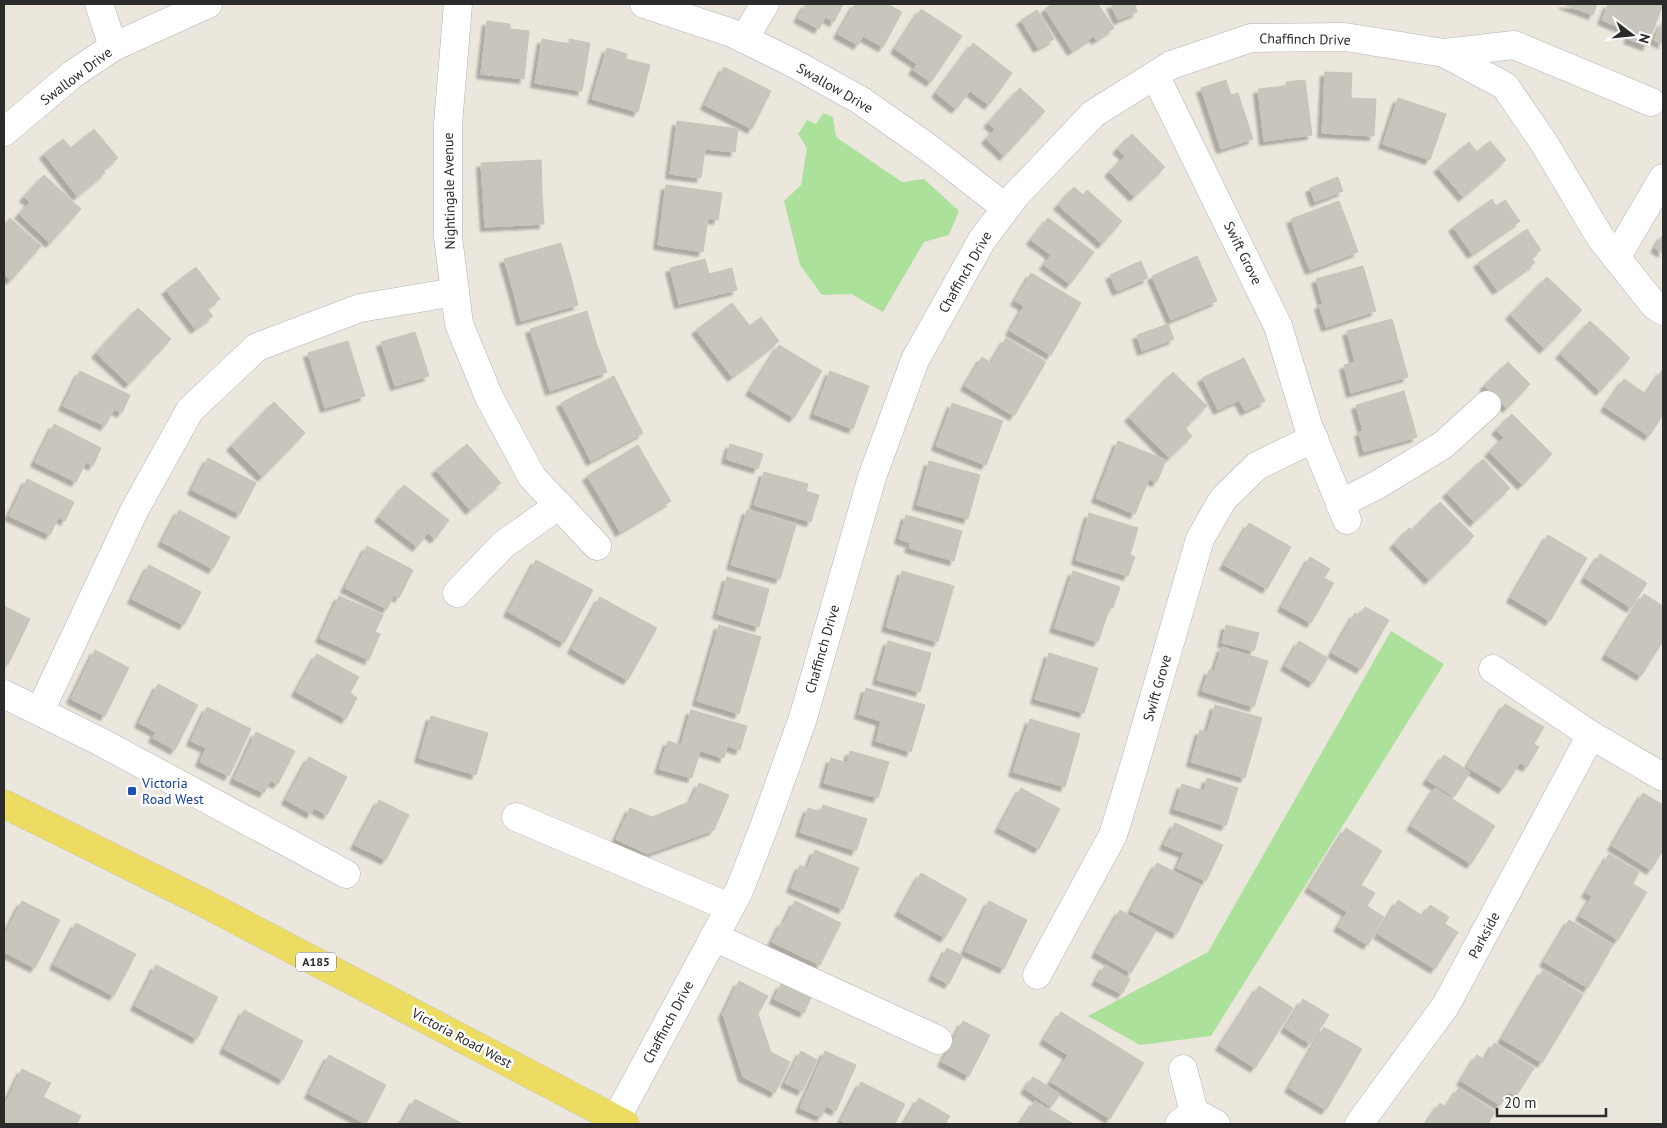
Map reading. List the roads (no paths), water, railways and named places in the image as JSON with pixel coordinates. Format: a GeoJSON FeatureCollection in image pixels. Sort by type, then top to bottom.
{"type":"FeatureCollection","features":[{"type":"Feature","properties":{"kind":"main road","name":"Victoria Road West"},"geometry":{"type":"LineString","coordinates":[[4,804],[200,901],[621,1122]]}},
{"type":"Feature","properties":{"kind":"street"},"geometry":{"type":"LineString","coordinates":[[100,4],[113,48]]}},
{"type":"Feature","properties":{"kind":"street","name":"Swallow Drive"},"geometry":{"type":"LineString","coordinates":[[4,132],[73,74],[113,48],[208,4]]}},
{"type":"Feature","properties":{"kind":"street","name":"Nightingale Avenue"},"geometry":{"type":"LineString","coordinates":[[458,4],[448,124],[448,237],[459,324],[489,397],[532,477],[597,546]]}},
{"type":"Feature","properties":{"kind":"street","name":"Swallow Drive"},"geometry":{"type":"LineString","coordinates":[[644,4],[744,39],[793,63],[860,100],[930,149],[1006,208]]}},
{"type":"Feature","properties":{"kind":"street"},"geometry":{"type":"LineString","coordinates":[[744,39],[764,4]]}},
{"type":"Feature","properties":{"kind":"street","name":"Chaffinch Drive"},"geometry":{"type":"LineString","coordinates":[[621,1122],[738,891],[764,827],[803,718],[872,477],[915,360],[982,240],[1016,195],[1093,114],[1170,65],[1251,38],[1345,37],[1444,53],[1504,86],[1544,143],[1600,237],[1654,305],[1663,311]]}},
{"type":"Feature","properties":{"kind":"street"},"geometry":{"type":"LineString","coordinates":[[1444,53],[1514,45],[1651,102]]}},
{"type":"Feature","properties":{"kind":"street","name":"Swift Grove"},"geometry":{"type":"LineString","coordinates":[[1155,75],[1278,326],[1314,438],[1344,512],[1378,485],[1443,445],[1487,404]]}},
{"type":"Feature","properties":{"kind":"street"},"geometry":{"type":"LineString","coordinates":[[1616,258],[1663,178]]}},
{"type":"Feature","properties":{"kind":"street"},"geometry":{"type":"LineString","coordinates":[[40,711],[134,511],[190,410],[257,347],[360,308],[455,292]]}},
{"type":"Feature","properties":{"kind":"street","name":"Swift Grove"},"geometry":{"type":"LineString","coordinates":[[1037,975],[1113,835],[1136,763],[1200,540],[1223,499],[1257,466],[1314,438]]}},
{"type":"Feature","properties":{"kind":"street"},"geometry":{"type":"LineString","coordinates":[[457,593],[504,544],[559,505]]}},
{"type":"Feature","properties":{"kind":"street"},"geometry":{"type":"LineString","coordinates":[[1493,669],[1592,735],[1663,777]]}},
{"type":"Feature","properties":{"kind":"street"},"geometry":{"type":"LineString","coordinates":[[4,694],[99,742],[346,874]]}},
{"type":"Feature","properties":{"kind":"street","name":"Parkside"},"geometry":{"type":"LineString","coordinates":[[1359,1124],[1446,1005],[1592,735]]}},
{"type":"Feature","properties":{"kind":"street"},"geometry":{"type":"LineString","coordinates":[[516,817],[729,907]]}},
{"type":"Feature","properties":{"kind":"street"},"geometry":{"type":"LineString","coordinates":[[714,937],[938,1040]]}},
{"type":"Feature","properties":{"kind":"street"},"geometry":{"type":"LineString","coordinates":[[1183,1069],[1196,1120]]}},
{"type":"Feature","properties":{"kind":"place","name":"Victoria Road West"},"geometry":{"type":"Point","coordinates":[132,791]}}]}
